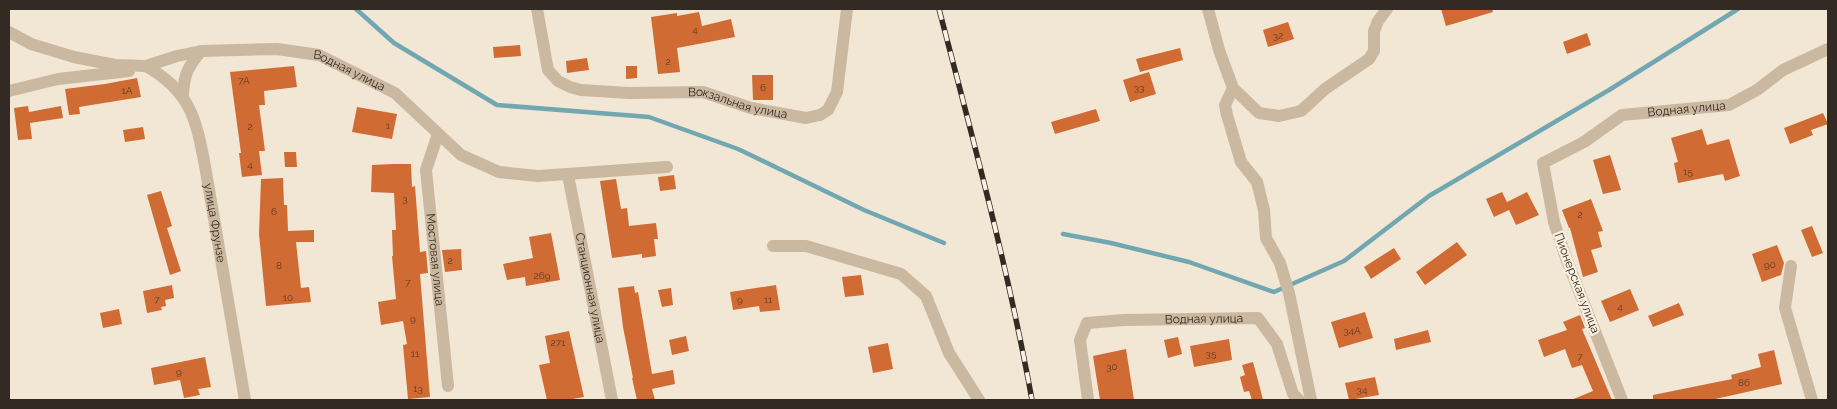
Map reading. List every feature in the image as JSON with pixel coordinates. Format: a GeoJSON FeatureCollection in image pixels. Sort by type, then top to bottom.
{"type":"FeatureCollection","features":[{"type":"Feature","properties":{"kind":"street","name":"Вокзальная улица"},"geometry":{"type":"LineString","coordinates":[[537,9],[548,70],[564,85],[581,90],[629,93],[703,92],[751,108],[806,118],[813,118],[828,110],[837,92],[847,9]]}},
{"type":"Feature","properties":{"kind":"street"},"geometry":{"type":"LineString","coordinates":[[1208,9],[1219,50],[1234,88],[1259,113],[1279,116],[1301,110],[1325,90],[1369,59],[1374,51],[1374,30],[1387,9]]}},
{"type":"Feature","properties":{"kind":"street","name":"Водная улица"},"geometry":{"type":"LineString","coordinates":[[9,32],[30,44],[74,57],[151,69],[177,56],[200,51],[277,49],[319,55],[395,93],[461,155],[500,172],[538,176],[668,167]]}},
{"type":"Feature","properties":{"kind":"street","name":"Водная улица"},"geometry":{"type":"LineString","coordinates":[[1543,163],[1584,142],[1622,114],[1729,105],[1757,90],[1783,70],[1828,48]]}},
{"type":"Feature","properties":{"kind":"street"},"geometry":{"type":"LineString","coordinates":[[183,95],[184,78],[188,67],[200,51]]}},
{"type":"Feature","properties":{"kind":"street"},"geometry":{"type":"LineString","coordinates":[[9,90],[58,79],[151,69]]}},
{"type":"Feature","properties":{"kind":"street","name":"улица Фрунзе"},"geometry":{"type":"LineString","coordinates":[[151,69],[171,82],[183,95],[193,117],[200,140],[245,400]]}},
{"type":"Feature","properties":{"kind":"street"},"geometry":{"type":"LineString","coordinates":[[1234,88],[1225,105],[1227,115],[1241,162],[1257,182],[1264,210],[1266,238],[1280,263],[1289,293],[1311,400]]}},
{"type":"Feature","properties":{"kind":"street","name":"Мостовая улица"},"geometry":{"type":"LineString","coordinates":[[438,134],[426,170],[448,386]]}},
{"type":"Feature","properties":{"kind":"street","name":"Пионерская улица"},"geometry":{"type":"LineString","coordinates":[[1543,163],[1554,222],[1566,258],[1622,400]]}},
{"type":"Feature","properties":{"kind":"street","name":"Станционная улица"},"geometry":{"type":"LineString","coordinates":[[568,175],[612,400]]}},
{"type":"Feature","properties":{"kind":"street"},"geometry":{"type":"LineString","coordinates":[[773,246],[806,246],[902,274],[926,296],[949,353],[979,400]]}},
{"type":"Feature","properties":{"kind":"street"},"geometry":{"type":"LineString","coordinates":[[1792,266],[1785,308],[1812,400]]}},
{"type":"Feature","properties":{"kind":"street","name":"Водная улица"},"geometry":{"type":"LineString","coordinates":[[1088,400],[1080,340],[1087,323],[1124,320],[1258,318],[1277,344],[1292,394],[1298,400]]}},
{"type":"Feature","properties":{"kind":"building"},"geometry":{"type":"Polygon","coordinates":[[[1441,9],[1492,9],[1493,12],[1446,26],[1441,9]]]}},
{"type":"Feature","properties":{"kind":"building"},"geometry":{"type":"Polygon","coordinates":[[[699,12],[702,26],[731,19],[735,37],[677,48],[680,72],[658,74],[651,17],[677,13],[677,16],[699,12]]]}},
{"type":"Feature","properties":{"kind":"building"},"geometry":{"type":"Polygon","coordinates":[[[1288,22],[1294,39],[1268,47],[1263,30],[1288,22]]]}},
{"type":"Feature","properties":{"kind":"building"},"geometry":{"type":"Polygon","coordinates":[[[1587,33],[1591,45],[1567,54],[1563,42],[1587,33]]]}},
{"type":"Feature","properties":{"kind":"building"},"geometry":{"type":"Polygon","coordinates":[[[520,45],[521,56],[494,58],[493,47],[520,45]]]}},
{"type":"Feature","properties":{"kind":"building"},"geometry":{"type":"Polygon","coordinates":[[[1180,48],[1183,60],[1140,72],[1136,59],[1180,48]]]}},
{"type":"Feature","properties":{"kind":"building"},"geometry":{"type":"Polygon","coordinates":[[[587,58],[589,70],[567,73],[566,61],[587,58]]]}},
{"type":"Feature","properties":{"kind":"building"},"geometry":{"type":"Polygon","coordinates":[[[294,66],[297,87],[264,91],[265,105],[259,105],[265,151],[259,151],[262,175],[242,177],[239,153],[241,153],[230,72],[294,66]]]}},
{"type":"Feature","properties":{"kind":"building"},"geometry":{"type":"Polygon","coordinates":[[[626,66],[637,66],[637,78],[626,79],[626,66]]]}},
{"type":"Feature","properties":{"kind":"building"},"geometry":{"type":"Polygon","coordinates":[[[1149,72],[1156,94],[1130,102],[1123,80],[1149,72]]]}},
{"type":"Feature","properties":{"kind":"building"},"geometry":{"type":"Polygon","coordinates":[[[752,75],[773,75],[773,100],[753,100],[752,75]]]}},
{"type":"Feature","properties":{"kind":"building"},"geometry":{"type":"Polygon","coordinates":[[[137,78],[141,97],[79,107],[80,114],[69,115],[65,89],[137,78]]]}},
{"type":"Feature","properties":{"kind":"building"},"geometry":{"type":"Polygon","coordinates":[[[28,106],[29,112],[61,106],[63,118],[30,123],[32,139],[18,140],[14,108],[28,106]]]}},
{"type":"Feature","properties":{"kind":"building"},"geometry":{"type":"Polygon","coordinates":[[[357,107],[397,114],[392,139],[352,132],[357,107]]]}},
{"type":"Feature","properties":{"kind":"building"},"geometry":{"type":"Polygon","coordinates":[[[1096,109],[1100,121],[1055,134],[1051,122],[1096,109]]]}},
{"type":"Feature","properties":{"kind":"building"},"geometry":{"type":"Polygon","coordinates":[[[1823,113],[1828,124],[1811,130],[1813,135],[1790,144],[1784,128],[1823,113]]]}},
{"type":"Feature","properties":{"kind":"building"},"geometry":{"type":"Polygon","coordinates":[[[143,127],[145,139],[125,142],[123,130],[143,127]]]}},
{"type":"Feature","properties":{"kind":"building"},"geometry":{"type":"Polygon","coordinates":[[[1702,129],[1707,145],[1729,139],[1740,176],[1725,181],[1723,174],[1678,183],[1674,163],[1678,162],[1671,138],[1702,129]]]}},
{"type":"Feature","properties":{"kind":"building"},"geometry":{"type":"Polygon","coordinates":[[[284,152],[296,152],[297,167],[285,167],[284,152]]]}},
{"type":"Feature","properties":{"kind":"building"},"geometry":{"type":"Polygon","coordinates":[[[1610,155],[1621,190],[1603,194],[1593,160],[1610,155]]]}},
{"type":"Feature","properties":{"kind":"building"},"geometry":{"type":"Polygon","coordinates":[[[411,164],[412,187],[415,186],[420,252],[426,251],[428,273],[420,274],[430,397],[408,399],[403,345],[407,344],[403,321],[381,325],[378,302],[396,299],[392,256],[392,230],[396,230],[394,193],[371,192],[372,165],[411,164]]]}},
{"type":"Feature","properties":{"kind":"building"},"geometry":{"type":"Polygon","coordinates":[[[674,175],[676,189],[660,191],[658,177],[674,175]]]}},
{"type":"Feature","properties":{"kind":"building"},"geometry":{"type":"Polygon","coordinates":[[[283,178],[284,205],[287,205],[288,231],[314,230],[314,242],[296,242],[301,288],[309,287],[311,302],[266,306],[259,234],[261,179],[283,178]]]}},
{"type":"Feature","properties":{"kind":"building"},"geometry":{"type":"Polygon","coordinates":[[[616,179],[621,209],[627,208],[629,226],[656,223],[658,239],[654,239],[656,256],[642,258],[642,254],[612,258],[600,181],[616,179]]]}},
{"type":"Feature","properties":{"kind":"building"},"geometry":{"type":"Polygon","coordinates":[[[161,191],[172,226],[167,228],[181,271],[170,275],[147,195],[161,191]]]}},
{"type":"Feature","properties":{"kind":"building"},"geometry":{"type":"Polygon","coordinates":[[[1502,192],[1507,202],[1527,192],[1539,215],[1516,225],[1509,210],[1494,217],[1486,199],[1502,192]]]}},
{"type":"Feature","properties":{"kind":"building"},"geometry":{"type":"Polygon","coordinates":[[[1591,199],[1603,231],[1598,232],[1602,247],[1591,250],[1598,272],[1583,277],[1570,228],[1562,210],[1591,199]]]}},
{"type":"Feature","properties":{"kind":"building"},"geometry":{"type":"Polygon","coordinates":[[[1812,226],[1823,253],[1812,257],[1801,230],[1812,226]]]}},
{"type":"Feature","properties":{"kind":"building"},"geometry":{"type":"Polygon","coordinates":[[[551,233],[560,280],[526,286],[525,277],[507,280],[503,264],[533,258],[529,237],[551,233]]]}},
{"type":"Feature","properties":{"kind":"building"},"geometry":{"type":"Polygon","coordinates":[[[1457,242],[1467,255],[1425,285],[1416,272],[1457,242]]]}},
{"type":"Feature","properties":{"kind":"building"},"geometry":{"type":"Polygon","coordinates":[[[1777,245],[1784,263],[1781,275],[1762,282],[1752,254],[1777,245]]]}},
{"type":"Feature","properties":{"kind":"building"},"geometry":{"type":"Polygon","coordinates":[[[1394,248],[1401,259],[1371,279],[1364,267],[1394,248]]]}},
{"type":"Feature","properties":{"kind":"building"},"geometry":{"type":"Polygon","coordinates":[[[461,249],[462,270],[445,272],[442,250],[461,249]]]}},
{"type":"Feature","properties":{"kind":"building"},"geometry":{"type":"Polygon","coordinates":[[[861,275],[864,295],[845,297],[842,277],[861,275]]]}},
{"type":"Feature","properties":{"kind":"building"},"geometry":{"type":"Polygon","coordinates":[[[172,285],[174,298],[165,300],[166,306],[161,307],[162,310],[147,313],[143,291],[172,285]]]}},
{"type":"Feature","properties":{"kind":"building"},"geometry":{"type":"Polygon","coordinates":[[[776,285],[780,310],[760,312],[759,306],[733,310],[730,292],[776,285]]]}},
{"type":"Feature","properties":{"kind":"building"},"geometry":{"type":"Polygon","coordinates":[[[634,286],[635,293],[638,292],[652,374],[673,370],[675,384],[652,389],[655,400],[637,400],[632,378],[618,288],[634,286]]]}},
{"type":"Feature","properties":{"kind":"building"},"geometry":{"type":"Polygon","coordinates":[[[671,288],[673,305],[662,307],[658,290],[671,288]]]}},
{"type":"Feature","properties":{"kind":"building"},"geometry":{"type":"Polygon","coordinates":[[[1630,289],[1639,310],[1610,322],[1601,301],[1630,289]]]}},
{"type":"Feature","properties":{"kind":"building"},"geometry":{"type":"Polygon","coordinates":[[[1679,303],[1684,315],[1653,327],[1648,316],[1679,303]]]}},
{"type":"Feature","properties":{"kind":"building"},"geometry":{"type":"Polygon","coordinates":[[[119,309],[122,324],[103,328],[100,313],[119,309]]]}},
{"type":"Feature","properties":{"kind":"building"},"geometry":{"type":"Polygon","coordinates":[[[1365,312],[1373,338],[1339,348],[1331,322],[1365,312]]]}},
{"type":"Feature","properties":{"kind":"building"},"geometry":{"type":"Polygon","coordinates":[[[1580,315],[1585,328],[1582,329],[1612,400],[1571,400],[1593,391],[1582,365],[1572,368],[1565,349],[1544,357],[1538,340],[1567,330],[1563,322],[1580,315]]]}},
{"type":"Feature","properties":{"kind":"building"},"geometry":{"type":"Polygon","coordinates":[[[1428,330],[1431,342],[1396,350],[1394,339],[1428,330]]]}},
{"type":"Feature","properties":{"kind":"building"},"geometry":{"type":"Polygon","coordinates":[[[569,331],[584,397],[567,400],[547,400],[539,365],[550,363],[545,336],[569,331]]]}},
{"type":"Feature","properties":{"kind":"building"},"geometry":{"type":"Polygon","coordinates":[[[686,336],[689,351],[672,355],[669,340],[686,336]]]}},
{"type":"Feature","properties":{"kind":"building"},"geometry":{"type":"Polygon","coordinates":[[[1178,337],[1182,354],[1168,358],[1164,340],[1178,337]]]}},
{"type":"Feature","properties":{"kind":"building"},"geometry":{"type":"Polygon","coordinates":[[[1229,339],[1232,360],[1194,367],[1190,346],[1229,339]]]}},
{"type":"Feature","properties":{"kind":"building"},"geometry":{"type":"Polygon","coordinates":[[[888,343],[893,369],[873,373],[868,347],[888,343]]]}},
{"type":"Feature","properties":{"kind":"building"},"geometry":{"type":"Polygon","coordinates":[[[1126,349],[1134,400],[1100,400],[1093,356],[1126,349]]]}},
{"type":"Feature","properties":{"kind":"building"},"geometry":{"type":"Polygon","coordinates":[[[1774,350],[1782,384],[1711,400],[1653,400],[1653,395],[1732,379],[1731,375],[1761,367],[1758,354],[1774,350]]]}},
{"type":"Feature","properties":{"kind":"building"},"geometry":{"type":"Polygon","coordinates":[[[205,357],[211,387],[198,389],[200,395],[184,398],[180,380],[154,385],[151,368],[205,357]]]}},
{"type":"Feature","properties":{"kind":"building"},"geometry":{"type":"Polygon","coordinates":[[[1253,362],[1263,400],[1252,400],[1249,391],[1244,392],[1240,377],[1245,375],[1242,365],[1253,362]]]}},
{"type":"Feature","properties":{"kind":"building"},"geometry":{"type":"Polygon","coordinates":[[[1375,377],[1379,395],[1349,400],[1345,383],[1375,377]]]}},
{"type":"Feature","properties":{"kind":"waterway"},"geometry":{"type":"LineString","coordinates":[[356,9],[394,43],[497,105],[649,117],[738,149],[864,210],[944,243]]}},
{"type":"Feature","properties":{"kind":"waterway"},"geometry":{"type":"LineString","coordinates":[[1063,234],[1111,243],[1189,262],[1274,292],[1344,261],[1429,196],[1609,90],[1738,9]]}},
{"type":"Feature","properties":{"kind":"railway"},"geometry":{"type":"LineString","coordinates":[[939,9],[1001,253],[1032,400]]}}]}
